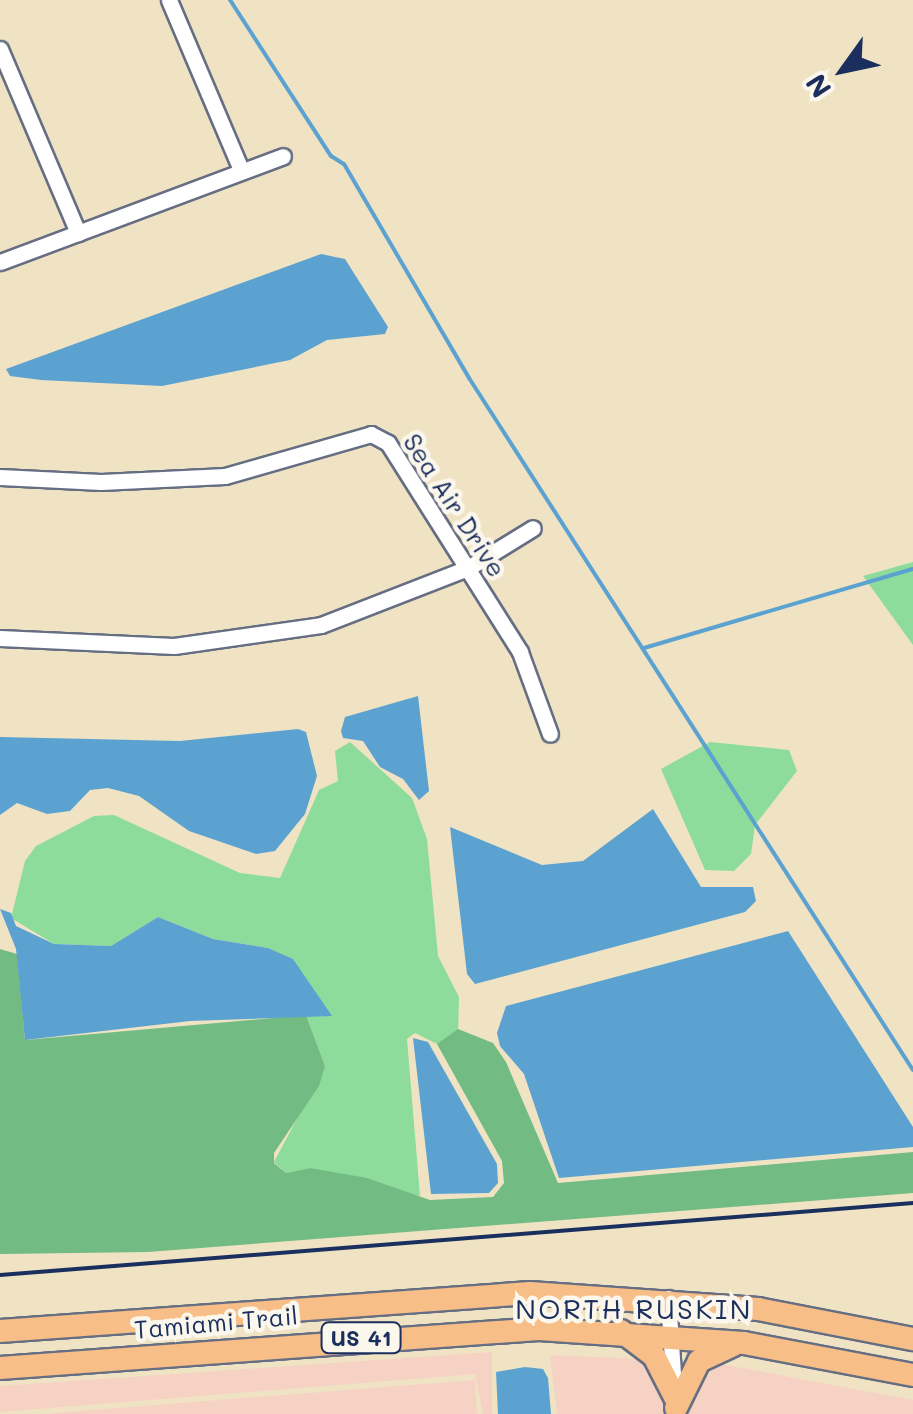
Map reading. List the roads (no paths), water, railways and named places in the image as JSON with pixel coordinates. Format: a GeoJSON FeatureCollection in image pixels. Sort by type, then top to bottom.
{"type":"FeatureCollection","features":[{"type":"Feature","properties":{"kind":"main road","name":"Tamiami Trail"},"geometry":{"type":"LineString","coordinates":[[0,1331],[466,1294],[668,1298],[913,1339]]}},
{"type":"Feature","properties":{"kind":"main road"},"geometry":{"type":"LineString","coordinates":[[142,1355],[157,1338],[199,1315]]}},
{"type":"Feature","properties":{"kind":"main road","name":"Tamiami Trail"},"geometry":{"type":"LineString","coordinates":[[0,1368],[468,1330],[621,1331],[744,1343],[913,1376]]}},
{"type":"Feature","properties":{"kind":"main road"},"geometry":{"type":"LineString","coordinates":[[621,1331],[654,1356],[676,1406]]}},
{"type":"Feature","properties":{"kind":"main road"},"geometry":{"type":"LineString","coordinates":[[676,1406],[700,1362],[744,1343]]}},
{"type":"Feature","properties":{"kind":"street"},"geometry":{"type":"LineString","coordinates":[[169,0],[240,170]]}},
{"type":"Feature","properties":{"kind":"street"},"geometry":{"type":"LineString","coordinates":[[0,49],[78,232]]}},
{"type":"Feature","properties":{"kind":"street"},"geometry":{"type":"LineString","coordinates":[[0,262],[282,156]]}},
{"type":"Feature","properties":{"kind":"street","name":"Sea Air Drive"},"geometry":{"type":"LineString","coordinates":[[0,477],[100,482],[224,476],[371,434],[388,443],[520,652],[550,734]]}},
{"type":"Feature","properties":{"kind":"street"},"geometry":{"type":"LineString","coordinates":[[0,638],[108,647],[245,640],[320,624],[468,568],[533,528]]}},
{"type":"Feature","properties":{"kind":"street"},"geometry":{"type":"LineString","coordinates":[[668,1298],[676,1406]]}},
{"type":"Feature","properties":{"kind":"water"},"geometry":{"type":"Polygon","coordinates":[[[321,254],[345,259],[388,327],[385,334],[327,340],[290,360],[162,386],[41,380],[10,376],[6,369],[321,254]]]}},
{"type":"Feature","properties":{"kind":"water"},"geometry":{"type":"Polygon","coordinates":[[[418,696],[429,791],[419,800],[403,779],[380,767],[363,741],[343,738],[341,731],[345,717],[418,696]]]}},
{"type":"Feature","properties":{"kind":"water"},"geometry":{"type":"Polygon","coordinates":[[[298,729],[306,732],[317,776],[305,814],[275,851],[256,854],[189,831],[139,796],[108,788],[90,790],[70,811],[47,814],[17,803],[0,815],[0,737],[180,741],[298,729]]]}},
{"type":"Feature","properties":{"kind":"water"},"geometry":{"type":"Polygon","coordinates":[[[653,809],[701,887],[753,887],[756,901],[745,912],[475,984],[467,974],[450,827],[542,865],[583,861],[653,809]]]}},
{"type":"Feature","properties":{"kind":"water"},"geometry":{"type":"Polygon","coordinates":[[[0,909],[11,913],[16,926],[54,944],[111,946],[158,917],[213,939],[268,948],[293,959],[332,1016],[190,1021],[25,1040],[16,949],[0,909]]]}},
{"type":"Feature","properties":{"kind":"water"},"geometry":{"type":"Polygon","coordinates":[[[788,931],[913,1127],[913,1147],[559,1178],[524,1074],[500,1046],[497,1033],[506,1006],[788,931]]]}},
{"type":"Feature","properties":{"kind":"water"},"geometry":{"type":"Polygon","coordinates":[[[413,1038],[428,1042],[497,1164],[498,1183],[489,1193],[431,1194],[413,1038]]]}},
{"type":"Feature","properties":{"kind":"water"},"geometry":{"type":"Polygon","coordinates":[[[525,1367],[543,1369],[548,1378],[551,1414],[498,1414],[496,1372],[525,1367]]]}},
{"type":"Feature","properties":{"kind":"waterway"},"geometry":{"type":"LineString","coordinates":[[230,0],[331,156],[344,164],[469,378],[913,1070]]}},
{"type":"Feature","properties":{"kind":"waterway"},"geometry":{"type":"LineString","coordinates":[[644,648],[913,569]]}},
{"type":"Feature","properties":{"kind":"railway"},"geometry":{"type":"LineString","coordinates":[[0,1275],[913,1203]]}},
{"type":"Feature","properties":{"kind":"district","name":"NORTH RUSKIN"},"geometry":{"type":"Point","coordinates":[634,1308]}}]}
